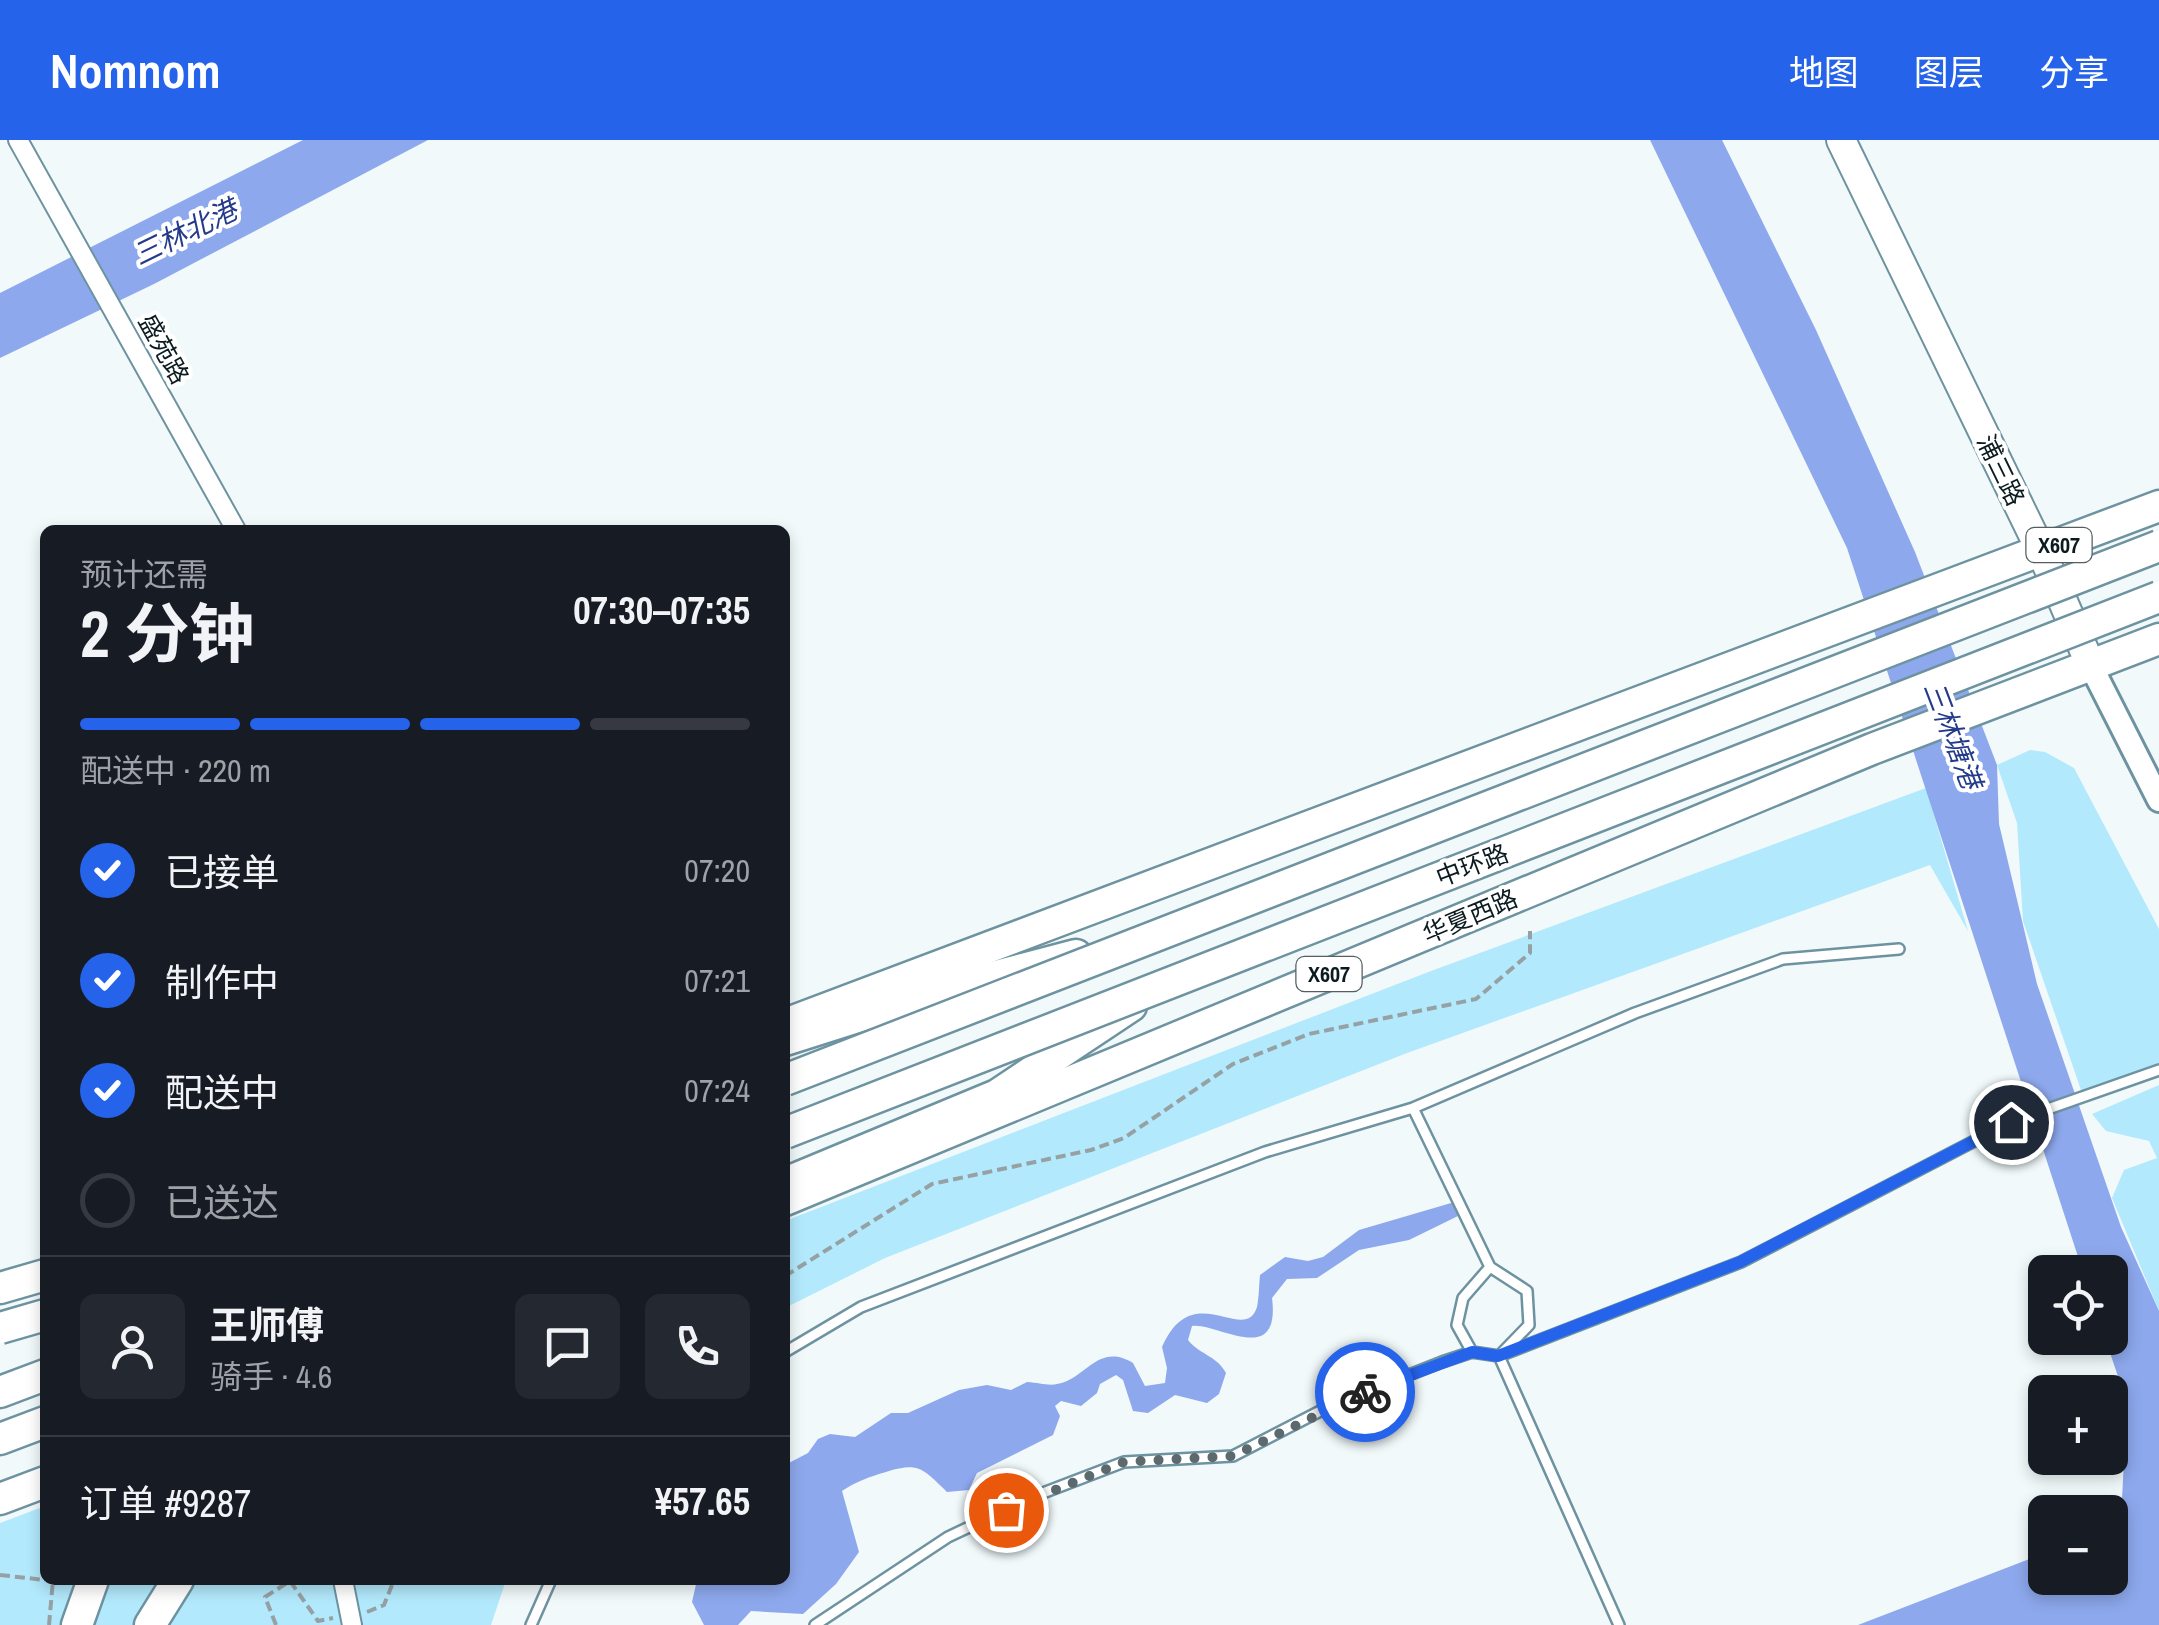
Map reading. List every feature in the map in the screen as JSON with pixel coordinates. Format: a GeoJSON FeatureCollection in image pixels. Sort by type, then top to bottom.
{"type":"FeatureCollection","features":[{"type":"Feature","properties":{"kind":"main road","name":"浦三路"},"geometry":{"type":"LineString","coordinates":[[1841,140],[2041,552],[2091,666]]}},
{"type":"Feature","properties":{"kind":"main road","name":"X607"},"geometry":{"type":"LineString","coordinates":[[790,1022],[2159,506]]}},
{"type":"Feature","properties":{"kind":"main road","name":"中环路"},"geometry":{"type":"LineString","coordinates":[[790,1078],[2159,546]]}},
{"type":"Feature","properties":{"kind":"main road","name":"中环路"},"geometry":{"type":"LineString","coordinates":[[790,1131],[2159,597]]}},
{"type":"Feature","properties":{"kind":"main road","name":"华夏西路"},"geometry":{"type":"LineString","coordinates":[[790,1198],[1872,748],[2159,640]]}},
{"type":"Feature","properties":{"kind":"main road"},"geometry":{"type":"LineString","coordinates":[[790,1038],[936,992],[1137,940]]}},
{"type":"Feature","properties":{"kind":"main road"},"geometry":{"type":"LineString","coordinates":[[790,1181],[998,1095],[1158,987]]}},
{"type":"Feature","properties":{"kind":"main road"},"geometry":{"type":"LineString","coordinates":[[0,1288],[40,1276]]}},
{"type":"Feature","properties":{"kind":"main road"},"geometry":{"type":"LineString","coordinates":[[0,1329],[40,1316]]}},
{"type":"Feature","properties":{"kind":"main road"},"geometry":{"type":"LineString","coordinates":[[0,1392],[40,1376]]}},
{"type":"Feature","properties":{"kind":"main road"},"geometry":{"type":"LineString","coordinates":[[0,1439],[40,1424]]}},
{"type":"Feature","properties":{"kind":"main road"},"geometry":{"type":"LineString","coordinates":[[0,1499],[40,1484]]}},
{"type":"Feature","properties":{"kind":"main road"},"geometry":{"type":"LineString","coordinates":[[77,1625],[91,1585]]}},
{"type":"Feature","properties":{"kind":"main road"},"geometry":{"type":"LineString","coordinates":[[150,1625],[175,1585]]}},
{"type":"Feature","properties":{"kind":"street","name":"盛苑路"},"geometry":{"type":"LineString","coordinates":[[18,140],[233,525]]}},
{"type":"Feature","properties":{"kind":"street","name":"浦三路"},"geometry":{"type":"LineString","coordinates":[[2091,666],[2159,800]]}},
{"type":"Feature","properties":{"kind":"street"},"geometry":{"type":"LineString","coordinates":[[344,1585],[351,1620]]}},
{"type":"Feature","properties":{"kind":"lane"},"geometry":{"type":"LineString","coordinates":[[790,1349],[861,1307],[1265,1152],[1413,1108],[1636,1013],[1783,959],[1899,949]]}},
{"type":"Feature","properties":{"kind":"lane"},"geometry":{"type":"LineString","coordinates":[[816,1625],[948,1537],[1034,1496],[1124,1462],[1233,1456],[1330,1406],[1472,1352],[1498,1356],[1740,1262],[2011,1122],[2159,1070]]}},
{"type":"Feature","properties":{"kind":"lane"},"geometry":{"type":"LineString","coordinates":[[1413,1108],[1490,1267],[1527,1292],[1529,1325],[1498,1356]]}},
{"type":"Feature","properties":{"kind":"lane"},"geometry":{"type":"LineString","coordinates":[[1472,1352],[1456,1325],[1464,1298],[1490,1267]]}},
{"type":"Feature","properties":{"kind":"lane"},"geometry":{"type":"LineString","coordinates":[[1498,1356],[1619,1625]]}},
{"type":"Feature","properties":{"kind":"lane"},"geometry":{"type":"LineString","coordinates":[[531,1625],[549,1585]]}},
{"type":"Feature","properties":{"kind":"path"},"geometry":{"type":"LineString","coordinates":[[790,1273],[932,1184],[1090,1150],[1124,1138],[1234,1064],[1309,1034],[1476,998],[1530,953],[1530,931]]}},
{"type":"Feature","properties":{"kind":"path"},"geometry":{"type":"LineString","coordinates":[[0,1575],[40,1579]]}},
{"type":"Feature","properties":{"kind":"path"},"geometry":{"type":"LineString","coordinates":[[49,1625],[54,1585]]}},
{"type":"Feature","properties":{"kind":"path"},"geometry":{"type":"LineString","coordinates":[[276,1625],[265,1596],[283,1585]]}},
{"type":"Feature","properties":{"kind":"path"},"geometry":{"type":"LineString","coordinates":[[293,1585],[318,1620],[351,1620],[384,1604],[392,1585]]}},
{"type":"Feature","properties":{"kind":"shaded area"},"geometry":{"type":"Polygon","coordinates":[[[2030,750],[2045,752],[2074,768],[2159,929],[2159,1063],[2082,1093],[2023,921],[2017,823],[1997,765],[2030,750]]]}},
{"type":"Feature","properties":{"kind":"shaded area"},"geometry":{"type":"Polygon","coordinates":[[[1926,788],[1968,931],[1930,865],[1407,1053],[885,1258],[790,1306],[790,1219],[1431,971],[1926,788]]]}},
{"type":"Feature","properties":{"kind":"shaded area"},"geometry":{"type":"Polygon","coordinates":[[[2159,1085],[2159,1311],[2112,1198],[2124,1170],[2157,1158],[2149,1141],[2106,1131],[2092,1114],[2159,1085]]]}},
{"type":"Feature","properties":{"kind":"shaded area"},"geometry":{"type":"Polygon","coordinates":[[[40,1508],[40,1585],[504,1585],[491,1625],[0,1625],[0,1523],[40,1508]]]}},
{"type":"Feature","properties":{"kind":"water","name":"三林北港"},"geometry":{"type":"Polygon","coordinates":[[[303,140],[428,140],[154,284],[0,358],[0,293],[303,140]]]}},
{"type":"Feature","properties":{"kind":"water","name":"三林塘港"},"geometry":{"type":"Polygon","coordinates":[[[1650,140],[1722,140],[1816,330],[1915,552],[1997,765],[1999,824],[2037,984],[2121,1227],[2159,1311],[2159,1625],[1858,1625],[2028,1560],[2028,1595],[2128,1595],[2128,1495],[2122,1495],[2123,1475],[2128,1475],[2128,1375],[2118,1375],[2111,1355],[2128,1355],[2128,1255],[2077,1255],[1847,548],[1650,140]]]}},
{"type":"Feature","properties":{"kind":"water"},"geometry":{"type":"Polygon","coordinates":[[[1458,1201],[1458,1216],[1409,1240],[1359,1250],[1317,1278],[1287,1279],[1272,1298],[1272,1319],[1267,1332],[1257,1337],[1192,1326],[1188,1340],[1218,1362],[1226,1373],[1219,1394],[1207,1403],[1175,1395],[1148,1413],[1133,1411],[1123,1380],[1116,1375],[1100,1384],[1097,1393],[1081,1406],[1061,1401],[1055,1406],[1060,1416],[1053,1435],[977,1473],[969,1490],[947,1492],[925,1472],[913,1468],[858,1482],[842,1491],[859,1552],[836,1584],[803,1614],[751,1611],[738,1625],[704,1625],[692,1602],[696,1585],[790,1585],[790,1462],[808,1453],[818,1439],[830,1434],[855,1437],[891,1413],[908,1413],[959,1390],[987,1385],[1011,1390],[1027,1382],[1061,1383],[1104,1358],[1122,1358],[1133,1363],[1145,1386],[1165,1383],[1167,1368],[1162,1347],[1174,1326],[1188,1316],[1203,1313],[1241,1320],[1251,1317],[1257,1307],[1260,1275],[1285,1257],[1308,1261],[1323,1257],[1359,1230],[1458,1201]]]}},
{"type":"Feature","properties":{"kind":"way so far"},"geometry":{"type":"LineString","coordinates":[[1006,1510],[1124,1462],[1233,1456],[1365,1392]]}},
{"type":"Feature","properties":{"kind":"route"},"geometry":{"type":"LineString","coordinates":[[1365,1392],[1472,1352],[1498,1356],[1740,1262],[2011,1122]]}}]}
